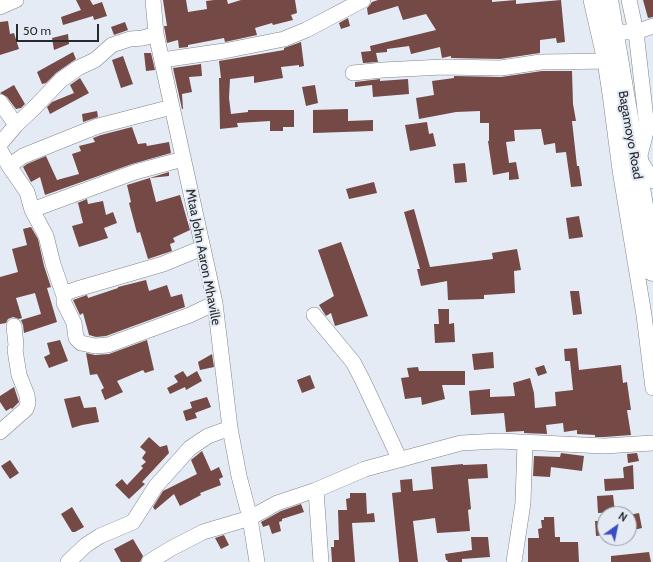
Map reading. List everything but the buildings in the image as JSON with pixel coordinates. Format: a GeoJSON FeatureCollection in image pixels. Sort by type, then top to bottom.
{"type":"FeatureCollection","features":[{"type":"Feature","properties":{"kind":"highway","name":"Bagamoyo Road"},"geometry":{"type":"LineString","coordinates":[[607,0],[613,32],[611,61],[637,156],[653,270]]}},
{"type":"Feature","properties":{"kind":"street"},"geometry":{"type":"LineString","coordinates":[[0,7],[16,0]]}},
{"type":"Feature","properties":{"kind":"street","name":"Mtaa John Aaron Mhaville"},"geometry":{"type":"LineString","coordinates":[[153,0],[156,34],[215,303],[230,428],[239,476],[250,518],[257,562]]}},
{"type":"Feature","properties":{"kind":"street"},"geometry":{"type":"LineString","coordinates":[[162,60],[224,51],[284,39],[306,30],[363,0]]}},
{"type":"Feature","properties":{"kind":"street"},"geometry":{"type":"LineString","coordinates":[[591,0],[611,61],[620,170],[644,315],[653,388]]}},
{"type":"Feature","properties":{"kind":"street"},"geometry":{"type":"LineString","coordinates":[[629,0],[636,32],[647,128],[637,156],[653,181]]}},
{"type":"Feature","properties":{"kind":"street"},"geometry":{"type":"LineString","coordinates":[[613,32],[636,32],[653,26]]}},
{"type":"Feature","properties":{"kind":"street"},"geometry":{"type":"LineString","coordinates":[[0,144],[16,125],[34,109],[61,80],[78,68],[95,60],[112,44],[156,34]]}},
{"type":"Feature","properties":{"kind":"street"},"geometry":{"type":"LineString","coordinates":[[353,73],[443,67],[501,68],[541,62],[611,61]]}},
{"type":"Feature","properties":{"kind":"street"},"geometry":{"type":"LineString","coordinates":[[0,102],[16,125]]}},
{"type":"Feature","properties":{"kind":"street"},"geometry":{"type":"LineString","coordinates":[[9,166],[23,156],[98,126],[172,107]]}},
{"type":"Feature","properties":{"kind":"street"},"geometry":{"type":"LineString","coordinates":[[0,150],[27,192],[32,210],[46,236],[53,264],[64,296],[64,302],[74,323],[76,338],[81,343],[94,346],[108,346],[190,315],[215,303]]}},
{"type":"Feature","properties":{"kind":"street"},"geometry":{"type":"LineString","coordinates":[[32,210],[135,172],[183,159]]}},
{"type":"Feature","properties":{"kind":"street"},"geometry":{"type":"LineString","coordinates":[[64,296],[68,292],[163,264],[202,248]]}},
{"type":"Feature","properties":{"kind":"street"},"geometry":{"type":"LineString","coordinates":[[314,315],[356,368],[400,460]]}},
{"type":"Feature","properties":{"kind":"street"},"geometry":{"type":"LineString","coordinates":[[0,432],[26,409],[28,403],[27,395],[19,375],[15,350],[16,345],[14,326]]}},
{"type":"Feature","properties":{"kind":"street"},"geometry":{"type":"LineString","coordinates":[[68,562],[86,545],[100,536],[133,522],[156,486],[190,448],[208,436],[230,428]]}},
{"type":"Feature","properties":{"kind":"street"},"geometry":{"type":"LineString","coordinates":[[149,562],[203,532],[250,518],[277,503],[316,490],[365,469],[462,443],[499,441],[604,446],[653,444]]}},
{"type":"Feature","properties":{"kind":"street"},"geometry":{"type":"LineString","coordinates":[[514,562],[523,503],[525,442]]}},
{"type":"Feature","properties":{"kind":"street"},"geometry":{"type":"LineString","coordinates":[[316,490],[321,562]]}}]}
